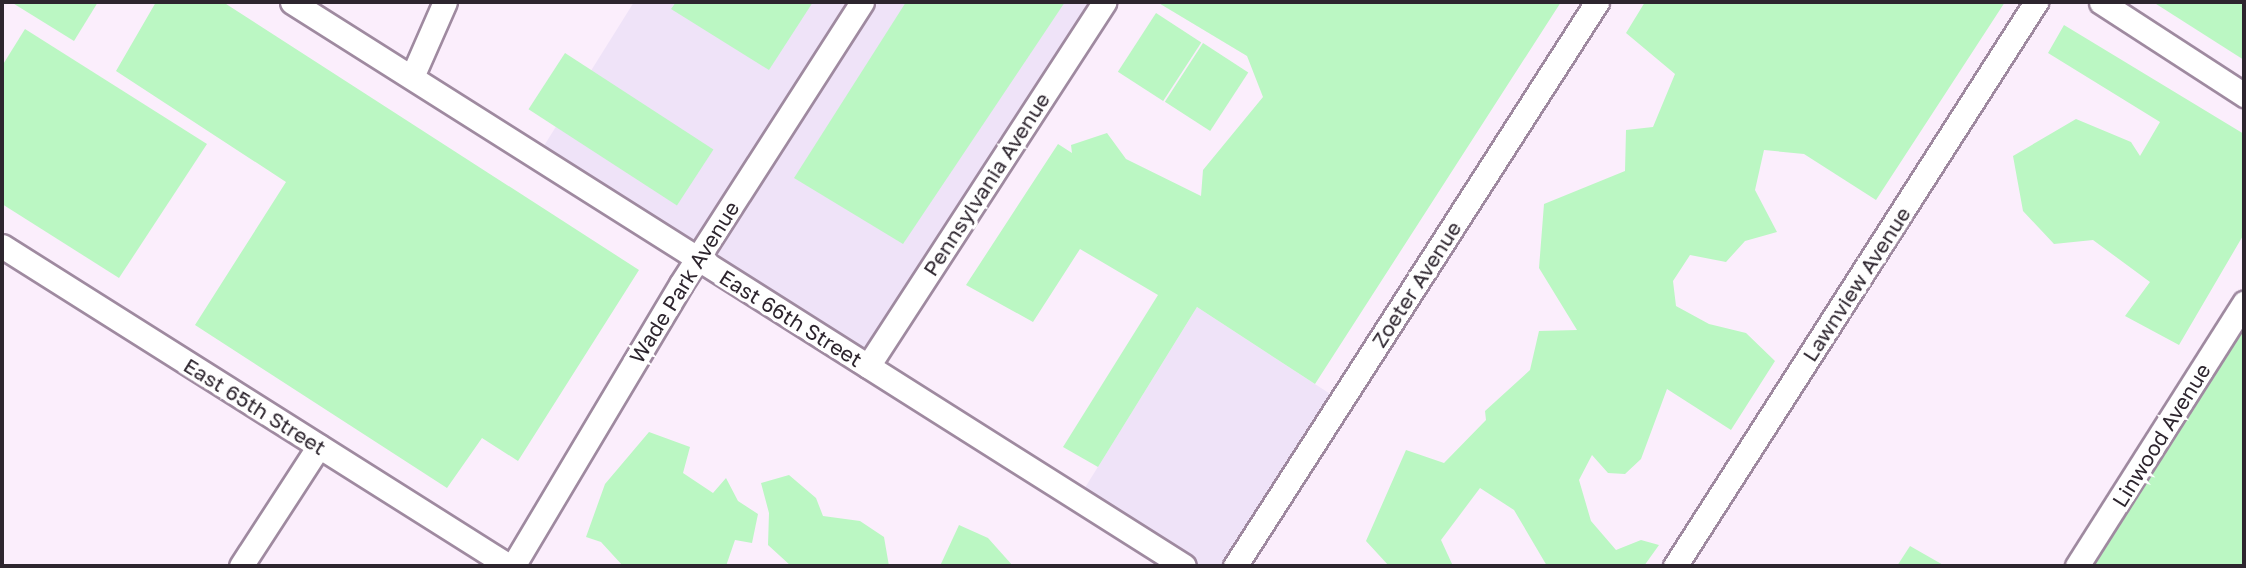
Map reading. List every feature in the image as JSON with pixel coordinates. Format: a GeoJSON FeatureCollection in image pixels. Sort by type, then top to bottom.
{"type":"FeatureCollection","features":[{"type":"Feature","properties":{"kind":"street","name":"East 66th Street"},"geometry":{"type":"LineString","coordinates":[[292,2],[1184,566]]}},
{"type":"Feature","properties":{"kind":"street"},"geometry":{"type":"LineString","coordinates":[[411,77],[445,2]]}},
{"type":"Feature","properties":{"kind":"street","name":"Wade Park Avenue"},"geometry":{"type":"LineString","coordinates":[[511,566],[697,259],[862,2]]}},
{"type":"Feature","properties":{"kind":"street","name":"Pennsylvania Avenue"},"geometry":{"type":"LineString","coordinates":[[867,366],[1104,2]]}},
{"type":"Feature","properties":{"kind":"street","name":"Zoeter Avenue"},"geometry":{"type":"LineString","coordinates":[[1235,566],[1597,2]]}},
{"type":"Feature","properties":{"kind":"street","name":"Lawnview Avenue"},"geometry":{"type":"LineString","coordinates":[[1675,566],[2036,2]]}},
{"type":"Feature","properties":{"kind":"street"},"geometry":{"type":"LineString","coordinates":[[2101,2],[2244,95]]}},
{"type":"Feature","properties":{"kind":"street","name":"East 65th Street"},"geometry":{"type":"LineString","coordinates":[[2,246],[511,566]]}},
{"type":"Feature","properties":{"kind":"street","name":"Linwood Avenue"},"geometry":{"type":"LineString","coordinates":[[2077,566],[2244,303]]}},
{"type":"Feature","properties":{"kind":"street"},"geometry":{"type":"LineString","coordinates":[[241,566],[318,446]]}},
{"type":"Feature","properties":{"kind":"shaded area"},"geometry":{"type":"Polygon","coordinates":[[[634,2],[1104,2],[868,366],[537,157],[634,2]]]}},
{"type":"Feature","properties":{"kind":"shaded area"},"geometry":{"type":"Polygon","coordinates":[[[1197,307],[1341,401],[1235,566],[1184,566],[1078,499],[1197,307]]]}},
{"type":"Feature","properties":{"kind":"green space"},"geometry":{"type":"Polygon","coordinates":[[[11,2],[98,2],[74,41],[11,2]]]}},
{"type":"Feature","properties":{"kind":"green space"},"geometry":{"type":"Polygon","coordinates":[[[156,2],[223,2],[639,270],[518,461],[482,438],[447,488],[195,325],[286,182],[116,71],[156,2]]]}},
{"type":"Feature","properties":{"kind":"green space"},"geometry":{"type":"Polygon","coordinates":[[[676,2],[813,2],[769,70],[671,9],[676,2]]]}},
{"type":"Feature","properties":{"kind":"green space"},"geometry":{"type":"Polygon","coordinates":[[[906,2],[1065,2],[903,244],[794,178],[906,2]]]}},
{"type":"Feature","properties":{"kind":"green space"},"geometry":{"type":"Polygon","coordinates":[[[1157,2],[1561,2],[1315,384],[1197,307],[1098,467],[1063,447],[1158,295],[1080,249],[1033,322],[966,285],[1058,144],[1072,153],[1071,145],[1107,133],[1126,159],[1201,196],[1203,170],[1263,97],[1247,56],[1157,2]]]}},
{"type":"Feature","properties":{"kind":"green space"},"geometry":{"type":"Polygon","coordinates":[[[1645,2],[2005,2],[1876,200],[1804,154],[1764,150],[1755,190],[1777,232],[1745,241],[1726,262],[1690,255],[1673,281],[1676,306],[1709,324],[1746,333],[1775,361],[1731,430],[1667,389],[1641,459],[1625,474],[1608,473],[1592,455],[1579,480],[1591,521],[1616,550],[1641,540],[1659,545],[1644,566],[1547,566],[1514,510],[1480,488],[1441,540],[1453,566],[1389,566],[1366,541],[1406,450],[1444,463],[1486,420],[1485,411],[1530,370],[1539,331],[1577,330],[1539,268],[1544,204],[1625,171],[1626,130],[1653,127],[1675,74],[1626,33],[1645,2]]]}},
{"type":"Feature","properties":{"kind":"green space"},"geometry":{"type":"Polygon","coordinates":[[[2153,2],[2244,2],[2244,60],[2153,2]]]}},
{"type":"Feature","properties":{"kind":"green space"},"geometry":{"type":"Polygon","coordinates":[[[1156,13],[1201,42],[1163,101],[1118,72],[1156,13]]]}},
{"type":"Feature","properties":{"kind":"green space"},"geometry":{"type":"Polygon","coordinates":[[[2064,25],[2244,134],[2244,234],[2179,345],[2125,316],[2150,282],[2093,240],[2054,244],[2023,211],[2013,156],[2076,119],[2131,142],[2140,156],[2160,122],[2048,53],[2064,25]]]}},
{"type":"Feature","properties":{"kind":"green space"},"geometry":{"type":"Polygon","coordinates":[[[25,29],[207,144],[119,278],[2,204],[2,66],[25,29]]]}},
{"type":"Feature","properties":{"kind":"green space"},"geometry":{"type":"Polygon","coordinates":[[[1203,43],[1248,72],[1210,131],[1165,102],[1203,43]]]}},
{"type":"Feature","properties":{"kind":"green space"},"geometry":{"type":"Polygon","coordinates":[[[565,53],[713,149],[677,206],[529,109],[565,53]]]}},
{"type":"Feature","properties":{"kind":"green space"},"geometry":{"type":"Polygon","coordinates":[[[2244,302],[2244,566],[2076,566],[2244,302]]]}},
{"type":"Feature","properties":{"kind":"green space"},"geometry":{"type":"Polygon","coordinates":[[[649,432],[690,447],[683,473],[713,493],[726,478],[738,501],[758,514],[752,543],[735,540],[726,566],[623,566],[601,542],[586,537],[605,484],[649,432]]]}},
{"type":"Feature","properties":{"kind":"green space"},"geometry":{"type":"Polygon","coordinates":[[[789,475],[816,498],[823,516],[860,521],[884,537],[889,566],[791,566],[768,545],[769,513],[761,483],[789,475]]]}},
{"type":"Feature","properties":{"kind":"green space"},"geometry":{"type":"Polygon","coordinates":[[[959,525],[988,538],[1013,566],[940,566],[959,525]]]}},
{"type":"Feature","properties":{"kind":"green space"},"geometry":{"type":"Polygon","coordinates":[[[1910,546],[1945,566],[1897,566],[1910,546]]]}}]}
